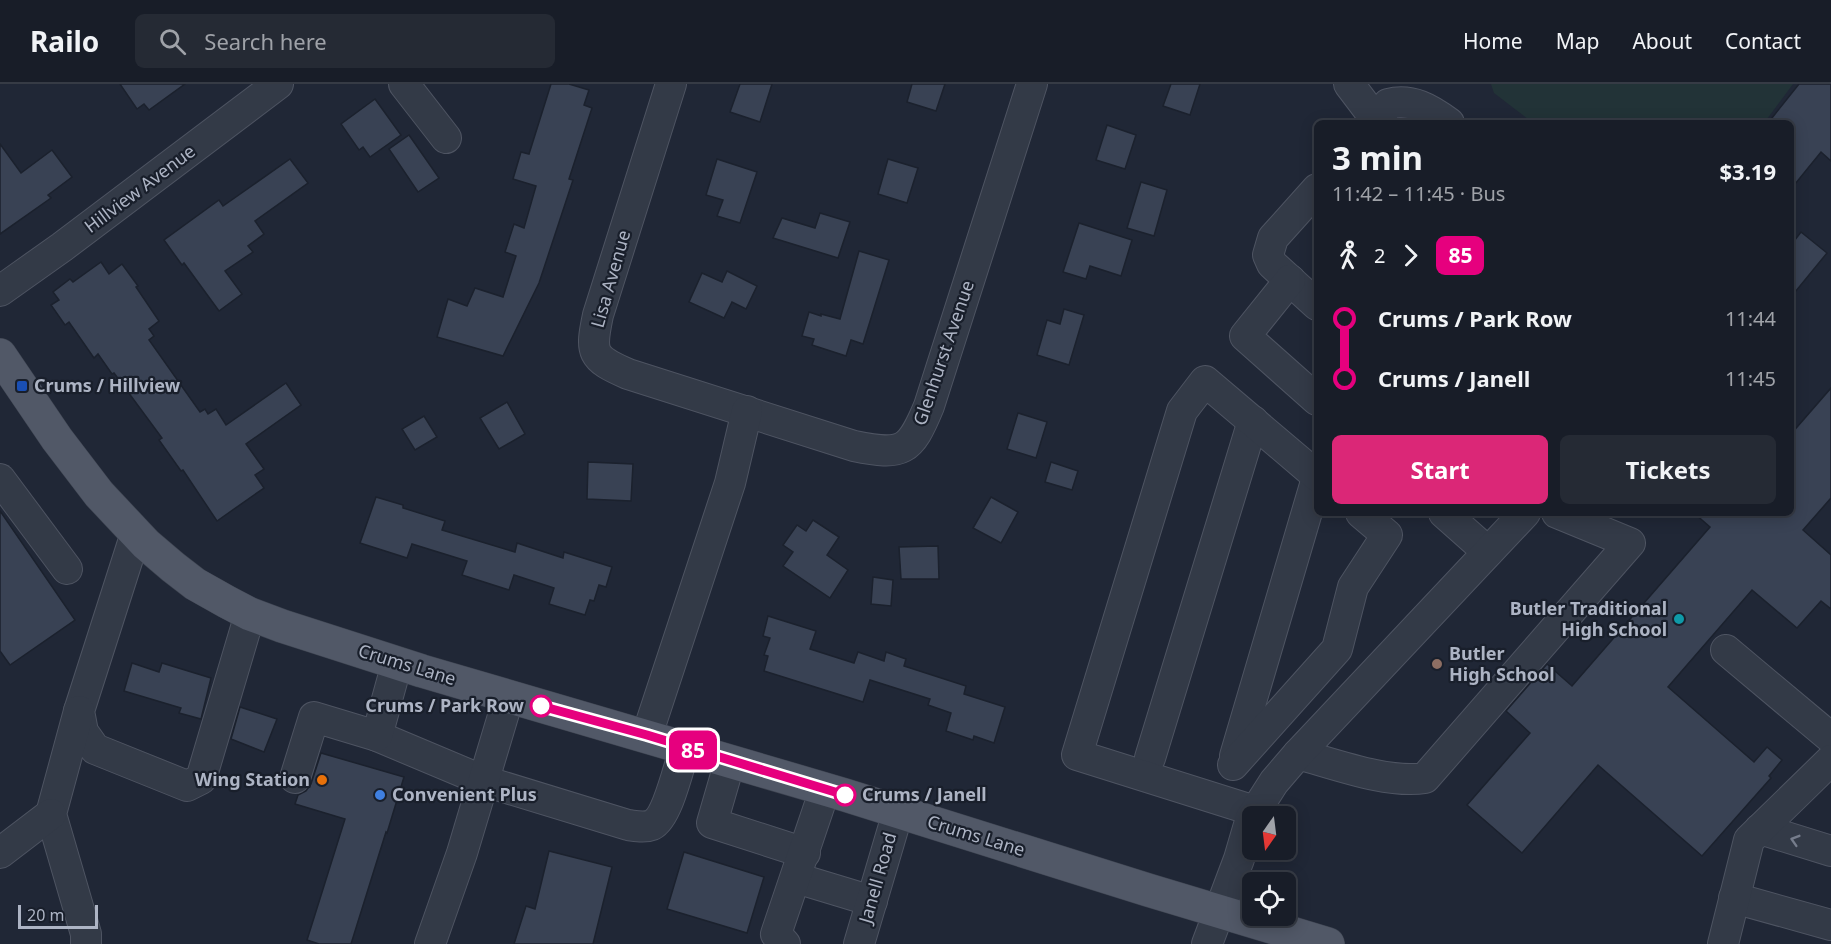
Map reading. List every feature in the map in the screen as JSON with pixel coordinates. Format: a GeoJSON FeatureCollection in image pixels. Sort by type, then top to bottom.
{"type":"FeatureCollection","features":[{"type":"Feature","properties":{"kind":"main road","name":"Crums Lane"},"geometry":{"type":"LineString","coordinates":[[2,363],[99,494],[136,533],[195,584],[250,614],[397,663],[647,735],[1219,911],[1295,939],[1328,944]]}},
{"type":"Feature","properties":{"kind":"street","name":"Hillview Avenue"},"geometry":{"type":"LineString","coordinates":[[0,291],[278,84]]}},
{"type":"Feature","properties":{"kind":"street"},"geometry":{"type":"LineString","coordinates":[[404,84],[446,138]]}},
{"type":"Feature","properties":{"kind":"street","name":"Lisa Avenue"},"geometry":{"type":"LineString","coordinates":[[671,84],[598,315],[594,348],[597,356],[619,370],[747,411]]}},
{"type":"Feature","properties":{"kind":"street","name":"Glenhurst Avenue"},"geometry":{"type":"LineString","coordinates":[[747,411],[854,446],[876,450],[896,450],[907,446],[920,428],[929,406],[1032,84]]}},
{"type":"Feature","properties":{"kind":"street"},"geometry":{"type":"LineString","coordinates":[[1349,84],[1375,120]]}},
{"type":"Feature","properties":{"kind":"street"},"geometry":{"type":"LineString","coordinates":[[1377,120],[1388,104],[1401,100],[1423,106],[1444,120]]}},
{"type":"Feature","properties":{"kind":"street"},"geometry":{"type":"LineString","coordinates":[[1314,192],[1274,238],[1268,255],[1272,264],[1314,302]]}},
{"type":"Feature","properties":{"kind":"street"},"geometry":{"type":"LineString","coordinates":[[1290,280],[1245,336],[1314,397]]}},
{"type":"Feature","properties":{"kind":"street"},"geometry":{"type":"LineString","coordinates":[[1242,807],[1077,755],[1182,411],[1205,381],[1314,474]]}},
{"type":"Feature","properties":{"kind":"street"},"geometry":{"type":"LineString","coordinates":[[647,735],[730,483],[747,411]]}},
{"type":"Feature","properties":{"kind":"street"},"geometry":{"type":"LineString","coordinates":[[1150,758],[1252,421]]}},
{"type":"Feature","properties":{"kind":"street"},"geometry":{"type":"LineString","coordinates":[[0,479],[67,569]]}},
{"type":"Feature","properties":{"kind":"street"},"geometry":{"type":"LineString","coordinates":[[1314,487],[1233,765],[1337,649],[1353,587],[1387,535],[1365,516]]}},
{"type":"Feature","properties":{"kind":"street"},"geometry":{"type":"LineString","coordinates":[[1447,516],[1488,552]]}},
{"type":"Feature","properties":{"kind":"street"},"geometry":{"type":"LineString","coordinates":[[1258,806],[1274,782],[1298,754],[1522,516]]}},
{"type":"Feature","properties":{"kind":"street"},"geometry":{"type":"LineString","coordinates":[[1298,754],[1380,776],[1409,781],[1425,778],[1630,543],[1564,516]]}},
{"type":"Feature","properties":{"kind":"street"},"geometry":{"type":"LineString","coordinates":[[86,944],[86,934],[51,814],[79,711],[136,533]]}},
{"type":"Feature","properties":{"kind":"street"},"geometry":{"type":"LineString","coordinates":[[79,711],[83,732],[95,748],[187,786],[201,779],[250,614]]}},
{"type":"Feature","properties":{"kind":"street"},"geometry":{"type":"LineString","coordinates":[[1726,650],[1831,738]]}},
{"type":"Feature","properties":{"kind":"street"},"geometry":{"type":"LineString","coordinates":[[377,736],[397,663]]}},
{"type":"Feature","properties":{"kind":"street"},"geometry":{"type":"LineString","coordinates":[[430,944],[462,853],[509,696]]}},
{"type":"Feature","properties":{"kind":"street"},"geometry":{"type":"LineString","coordinates":[[295,778],[314,717],[377,736],[484,781],[628,825],[642,827],[654,824],[664,811],[685,748]]}},
{"type":"Feature","properties":{"kind":"street"},"geometry":{"type":"LineString","coordinates":[[730,761],[712,823],[872,901]]}},
{"type":"Feature","properties":{"kind":"street"},"geometry":{"type":"LineString","coordinates":[[1723,944],[1749,840],[1826,771]]}},
{"type":"Feature","properties":{"kind":"street"},"geometry":{"type":"LineString","coordinates":[[785,944],[776,934],[825,789]]}},
{"type":"Feature","properties":{"kind":"street","name":"Janell Road"},"geometry":{"type":"LineString","coordinates":[[859,944],[898,812]]}},
{"type":"Feature","properties":{"kind":"street"},"geometry":{"type":"LineString","coordinates":[[0,853],[51,814]]}},
{"type":"Feature","properties":{"kind":"street"},"geometry":{"type":"LineString","coordinates":[[1760,829],[1831,851]]}},
{"type":"Feature","properties":{"kind":"street"},"geometry":{"type":"LineString","coordinates":[[1208,944],[1242,849]]}},
{"type":"Feature","properties":{"kind":"street"},"geometry":{"type":"LineString","coordinates":[[1734,898],[1831,926]]}},
{"type":"Feature","properties":{"kind":"shaded area"},"geometry":{"type":"Polygon","coordinates":[[[1491,84],[1793,84],[1766,120],[1529,120],[1494,93],[1491,84]]]}},
{"type":"Feature","properties":{"kind":"building"},"geometry":{"type":"Polygon","coordinates":[[[120,84],[185,84],[149,110],[144,104],[137,109],[120,84]]]}},
{"type":"Feature","properties":{"kind":"building"},"geometry":{"type":"Polygon","coordinates":[[[551,84],[569,84],[589,90],[584,105],[592,108],[569,179],[573,180],[539,283],[503,356],[437,337],[448,299],[467,306],[475,288],[503,297],[516,256],[505,252],[514,224],[524,228],[536,186],[513,179],[521,152],[529,154],[551,84]]]}},
{"type":"Feature","properties":{"kind":"building"},"geometry":{"type":"Polygon","coordinates":[[[740,84],[772,84],[760,122],[730,112],[740,84]]]}},
{"type":"Feature","properties":{"kind":"building"},"geometry":{"type":"Polygon","coordinates":[[[912,84],[945,84],[936,111],[907,102],[912,84]]]}},
{"type":"Feature","properties":{"kind":"building"},"geometry":{"type":"Polygon","coordinates":[[[1171,84],[1200,84],[1190,115],[1163,106],[1171,84]]]}},
{"type":"Feature","properties":{"kind":"building"},"geometry":{"type":"Polygon","coordinates":[[[1799,84],[1831,84],[1831,161],[1821,152],[1794,185],[1794,120],[1770,120],[1799,84]]]}},
{"type":"Feature","properties":{"kind":"building"},"geometry":{"type":"Polygon","coordinates":[[[375,99],[401,135],[370,157],[363,147],[359,150],[341,124],[375,99]]]}},
{"type":"Feature","properties":{"kind":"building"},"geometry":{"type":"Polygon","coordinates":[[[1107,125],[1136,135],[1125,169],[1096,160],[1107,125]]]}},
{"type":"Feature","properties":{"kind":"building"},"geometry":{"type":"Polygon","coordinates":[[[409,135],[439,178],[418,192],[389,149],[409,135]]]}},
{"type":"Feature","properties":{"kind":"building"},"geometry":{"type":"Polygon","coordinates":[[[0,144],[21,173],[52,150],[72,177],[48,195],[51,198],[0,234],[0,144]]]}},
{"type":"Feature","properties":{"kind":"building"},"geometry":{"type":"Polygon","coordinates":[[[290,159],[308,183],[255,221],[264,234],[248,246],[253,252],[225,271],[242,294],[219,311],[164,240],[219,200],[223,206],[290,159]]]}},
{"type":"Feature","properties":{"kind":"building"},"geometry":{"type":"Polygon","coordinates":[[[717,159],[757,172],[740,223],[717,216],[723,200],[706,195],[717,159]]]}},
{"type":"Feature","properties":{"kind":"building"},"geometry":{"type":"Polygon","coordinates":[[[888,159],[918,168],[907,203],[878,194],[888,159]]]}},
{"type":"Feature","properties":{"kind":"building"},"geometry":{"type":"Polygon","coordinates":[[[1141,182],[1167,190],[1154,236],[1127,228],[1141,182]]]}},
{"type":"Feature","properties":{"kind":"building"},"geometry":{"type":"Polygon","coordinates":[[[820,213],[850,222],[838,258],[773,238],[782,218],[815,228],[820,213]]]}},
{"type":"Feature","properties":{"kind":"building"},"geometry":{"type":"Polygon","coordinates":[[[1079,223],[1132,240],[1121,276],[1090,266],[1086,279],[1063,272],[1079,223]]]}},
{"type":"Feature","properties":{"kind":"building"},"geometry":{"type":"Polygon","coordinates":[[[1801,232],[1827,253],[1794,293],[1794,241],[1801,232]]]}},
{"type":"Feature","properties":{"kind":"building"},"geometry":{"type":"Polygon","coordinates":[[[859,251],[889,260],[863,344],[851,340],[846,356],[812,345],[814,339],[802,336],[809,312],[840,319],[859,251]]]}},
{"type":"Feature","properties":{"kind":"building"},"geometry":{"type":"Polygon","coordinates":[[[101,262],[109,274],[122,264],[138,286],[136,287],[159,321],[149,329],[154,336],[149,340],[200,412],[205,409],[208,414],[216,409],[226,425],[286,383],[301,405],[246,444],[264,469],[255,475],[264,488],[217,521],[183,470],[181,471],[159,440],[162,438],[114,373],[112,374],[98,354],[94,358],[69,322],[65,325],[51,305],[59,300],[53,292],[70,279],[73,282],[101,262]]]}},
{"type":"Feature","properties":{"kind":"building"},"geometry":{"type":"Polygon","coordinates":[[[727,271],[757,286],[746,309],[732,302],[724,318],[689,302],[702,273],[722,282],[727,271]]]}},
{"type":"Feature","properties":{"kind":"building"},"geometry":{"type":"Polygon","coordinates":[[[1064,309],[1084,315],[1069,365],[1037,355],[1047,320],[1060,324],[1064,309]]]}},
{"type":"Feature","properties":{"kind":"building","name":"Butler Traditional High School"},"geometry":{"type":"Polygon","coordinates":[[[1831,388],[1831,498],[1803,530],[1831,555],[1831,609],[1821,601],[1797,628],[1752,590],[1668,687],[1754,762],[1767,747],[1782,760],[1769,776],[1771,778],[1702,856],[1598,765],[1522,853],[1467,805],[1530,733],[1506,711],[1547,664],[1572,686],[1710,527],[1697,516],[1794,516],[1794,431],[1831,388]]]}},
{"type":"Feature","properties":{"kind":"building"},"geometry":{"type":"Polygon","coordinates":[[[507,402],[525,434],[499,449],[480,418],[507,402]]]}},
{"type":"Feature","properties":{"kind":"building"},"geometry":{"type":"Polygon","coordinates":[[[1018,413],[1047,422],[1036,458],[1007,449],[1018,413]]]}},
{"type":"Feature","properties":{"kind":"building"},"geometry":{"type":"Polygon","coordinates":[[[424,416],[437,437],[415,450],[402,429],[424,416]]]}},
{"type":"Feature","properties":{"kind":"building"},"geometry":{"type":"Polygon","coordinates":[[[588,462],[633,464],[631,501],[587,499],[588,462]]]}},
{"type":"Feature","properties":{"kind":"building"},"geometry":{"type":"Polygon","coordinates":[[[1051,462],[1078,471],[1072,490],[1045,482],[1051,462]]]}},
{"type":"Feature","properties":{"kind":"building"},"geometry":{"type":"Polygon","coordinates":[[[376,497],[445,521],[442,530],[515,552],[517,543],[563,558],[564,552],[612,567],[606,587],[599,585],[594,601],[590,600],[585,615],[549,604],[554,588],[514,575],[509,590],[462,575],[467,561],[412,544],[407,558],[360,543],[376,497]]]}},
{"type":"Feature","properties":{"kind":"building"},"geometry":{"type":"Polygon","coordinates":[[[991,497],[1018,512],[1001,543],[973,528],[991,497]]]}},
{"type":"Feature","properties":{"kind":"building"},"geometry":{"type":"Polygon","coordinates":[[[0,511],[75,620],[10,665],[0,651],[0,511]]]}},
{"type":"Feature","properties":{"kind":"building"},"geometry":{"type":"Polygon","coordinates":[[[813,520],[839,537],[827,555],[848,570],[830,598],[783,566],[793,552],[783,545],[797,525],[806,531],[813,520]]]}},
{"type":"Feature","properties":{"kind":"building"},"geometry":{"type":"Polygon","coordinates":[[[938,546],[939,579],[901,579],[899,547],[938,546]]]}},
{"type":"Feature","properties":{"kind":"building"},"geometry":{"type":"Polygon","coordinates":[[[873,577],[893,580],[891,606],[871,604],[873,577]]]}},
{"type":"Feature","properties":{"kind":"building"},"geometry":{"type":"Polygon","coordinates":[[[768,616],[816,631],[810,649],[854,663],[858,652],[884,661],[886,652],[906,659],[904,666],[966,686],[964,694],[1005,707],[994,743],[974,736],[973,740],[946,731],[951,713],[928,705],[930,699],[870,680],[863,702],[764,671],[768,656],[764,655],[770,638],[763,636],[768,616]]]}},
{"type":"Feature","properties":{"kind":"building"},"geometry":{"type":"Polygon","coordinates":[[[132,663],[159,672],[162,663],[211,678],[201,719],[179,713],[181,708],[124,691],[132,663]]]}},
{"type":"Feature","properties":{"kind":"building"},"geometry":{"type":"Polygon","coordinates":[[[240,707],[277,719],[264,752],[231,739],[240,707]]]}},
{"type":"Feature","properties":{"kind":"building"},"geometry":{"type":"Polygon","coordinates":[[[321,753],[404,777],[351,944],[319,944],[307,940],[345,819],[295,804],[298,795],[306,791],[311,784],[321,753]]]}},
{"type":"Feature","properties":{"kind":"building"},"geometry":{"type":"Polygon","coordinates":[[[549,851],[612,867],[593,944],[514,944],[526,906],[535,909],[549,851]]]}},
{"type":"Feature","properties":{"kind":"building"},"geometry":{"type":"Polygon","coordinates":[[[684,852],[764,877],[747,933],[667,909],[684,852]]]}},
{"type":"Feature","properties":{"kind":"bus line","name":"85"},"geometry":{"type":"LineString","coordinates":[[541,706],[647,735],[845,795]]}},
{"type":"Feature","properties":{"kind":"place","name":"Crums / Hillview"},"geometry":{"type":"Point","coordinates":[22,386]}},
{"type":"Feature","properties":{"kind":"place","name":"Butler Traditional High School"},"geometry":{"type":"Point","coordinates":[1679,619]}},
{"type":"Feature","properties":{"kind":"place","name":"Butler High School"},"geometry":{"type":"Point","coordinates":[1437,664]}},
{"type":"Feature","properties":{"kind":"place","name":"Crums / Park Row"},"geometry":{"type":"Point","coordinates":[541,706]}},
{"type":"Feature","properties":{"kind":"place","name":"Wing Station"},"geometry":{"type":"Point","coordinates":[322,780]}},
{"type":"Feature","properties":{"kind":"place","name":"Convenient Plus"},"geometry":{"type":"Point","coordinates":[380,795]}},
{"type":"Feature","properties":{"kind":"place","name":"Crums / Janell"},"geometry":{"type":"Point","coordinates":[845,795]}}]}
